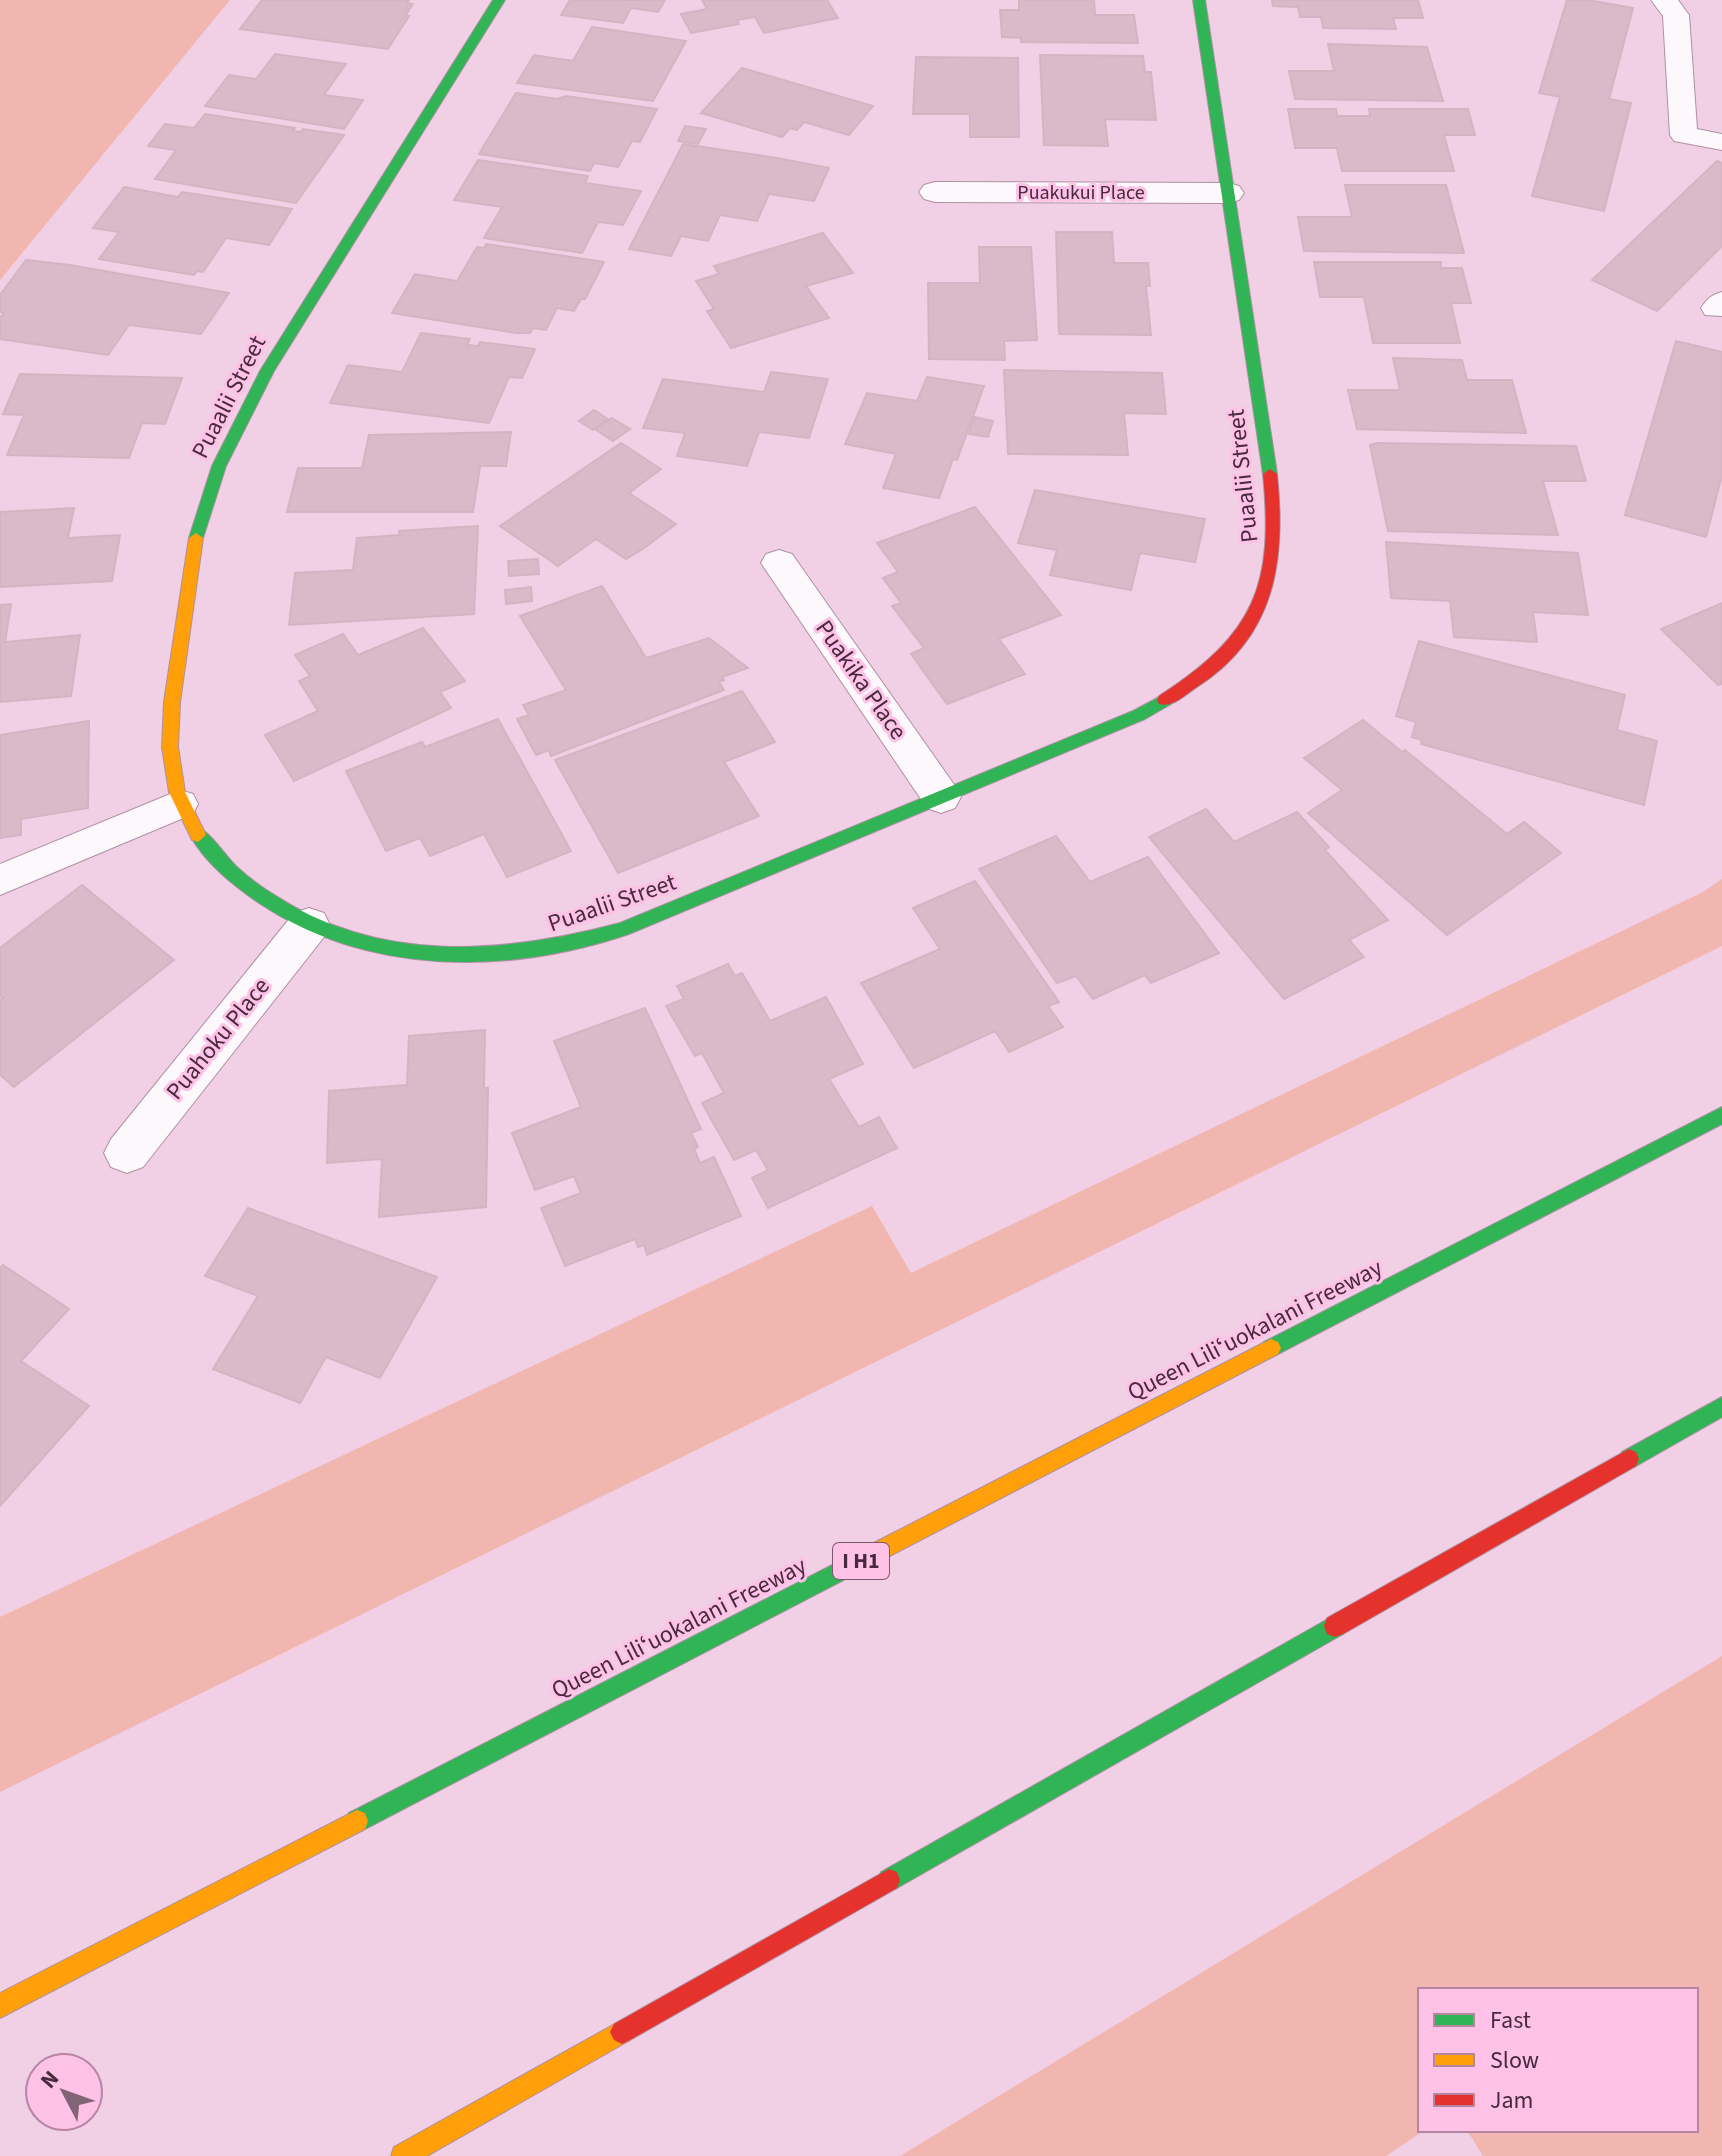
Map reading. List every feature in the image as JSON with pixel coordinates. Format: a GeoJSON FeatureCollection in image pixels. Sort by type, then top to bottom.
{"type":"FeatureCollection","features":[{"type":"Feature","properties":{"kind":"main road","name":"Puaalii Street"},"geometry":{"type":"LineString","coordinates":[[499,0],[268,365],[231,435],[205,504],[190,569],[168,750],[180,804],[195,834],[226,868],[263,898],[309,925],[351,942],[441,958],[488,958],[575,945],[623,929],[1139,715],[1196,684],[1234,650],[1256,619],[1271,583],[1276,545],[1275,507],[1199,0]]}},
{"type":"Feature","properties":{"kind":"main road","name":"Queen Liliʻuokalani Freeway"},"geometry":{"type":"LineString","coordinates":[[0,2006],[1722,1115]]}},
{"type":"Feature","properties":{"kind":"main road"},"geometry":{"type":"LineString","coordinates":[[403,2156],[1722,1406]]}},
{"type":"Feature","properties":{"kind":"street","name":"Puakukui Place"},"geometry":{"type":"LineString","coordinates":[[935,192],[1228,193]]}},
{"type":"Feature","properties":{"kind":"street","name":"Puakika Place"},"geometry":{"type":"LineString","coordinates":[[779,563],[941,797]]}},
{"type":"Feature","properties":{"kind":"street","name":"Puahoku Place"},"geometry":{"type":"LineString","coordinates":[[127,1153],[309,925]]}},
{"type":"Feature","properties":{"kind":"lane"},"geometry":{"type":"LineString","coordinates":[[1664,0],[1676,15],[1684,135],[1722,142]]}},
{"type":"Feature","properties":{"kind":"lane"},"geometry":{"type":"LineString","coordinates":[[0,880],[180,804]]}},
{"type":"Feature","properties":{"kind":"shaded area"},"geometry":{"type":"Polygon","coordinates":[[[0,0],[230,0],[0,280],[0,0]]]}},
{"type":"Feature","properties":{"kind":"shaded area"},"geometry":{"type":"Polygon","coordinates":[[[1722,879],[1722,946],[0,1792],[0,1617],[872,1206],[911,1273],[1703,892],[1722,879]]]}},
{"type":"Feature","properties":{"kind":"shaded area"},"geometry":{"type":"Polygon","coordinates":[[[1722,1656],[1722,2156],[1483,2156],[1468,2132],[1698,2132],[1698,1988],[1418,1988],[1418,2132],[1422,2132],[1386,2156],[900,2156],[1722,1656]]]}},
{"type":"Feature","properties":{"kind":"building"},"geometry":{"type":"Polygon","coordinates":[[[262,0],[409,0],[407,3],[413,4],[388,49],[240,29],[262,0]]]}},
{"type":"Feature","properties":{"kind":"building"},"geometry":{"type":"Polygon","coordinates":[[[570,0],[665,0],[658,12],[631,8],[623,23],[561,15],[570,0]]]}},
{"type":"Feature","properties":{"kind":"building"},"geometry":{"type":"Polygon","coordinates":[[[702,0],[827,0],[838,18],[764,33],[755,17],[737,20],[739,24],[691,33],[681,14],[707,9],[702,0]]]}},
{"type":"Feature","properties":{"kind":"building"},"geometry":{"type":"Polygon","coordinates":[[[1019,0],[1094,0],[1095,15],[1134,15],[1138,43],[1021,42],[1021,38],[1002,37],[1000,10],[1019,10],[1019,0]]]}},
{"type":"Feature","properties":{"kind":"building"},"geometry":{"type":"Polygon","coordinates":[[[1272,0],[1418,0],[1423,18],[1393,18],[1396,29],[1323,28],[1321,17],[1300,17],[1298,7],[1273,6],[1272,0]]]}},
{"type":"Feature","properties":{"kind":"building"},"geometry":{"type":"Polygon","coordinates":[[[1567,0],[1588,0],[1633,8],[1609,99],[1631,103],[1604,211],[1532,196],[1560,97],[1539,93],[1567,0]]]}},
{"type":"Feature","properties":{"kind":"building"},"geometry":{"type":"Polygon","coordinates":[[[592,27],[686,41],[653,101],[517,83],[534,55],[573,61],[592,27]]]}},
{"type":"Feature","properties":{"kind":"building"},"geometry":{"type":"Polygon","coordinates":[[[1328,44],[1427,47],[1443,101],[1295,99],[1289,71],[1334,71],[1328,44]]]}},
{"type":"Feature","properties":{"kind":"building"},"geometry":{"type":"Polygon","coordinates":[[[275,54],[346,64],[324,95],[363,100],[344,129],[205,106],[229,75],[256,79],[275,54]]]}},
{"type":"Feature","properties":{"kind":"building"},"geometry":{"type":"Polygon","coordinates":[[[1040,55],[1143,56],[1145,72],[1151,72],[1156,120],[1105,119],[1108,146],[1044,145],[1040,55]]]}},
{"type":"Feature","properties":{"kind":"building"},"geometry":{"type":"Polygon","coordinates":[[[916,57],[1018,58],[1019,137],[970,137],[970,114],[913,114],[916,57]]]}},
{"type":"Feature","properties":{"kind":"building"},"geometry":{"type":"Polygon","coordinates":[[[742,68],[873,106],[849,135],[804,122],[797,130],[790,128],[782,137],[701,113],[742,68]]]}},
{"type":"Feature","properties":{"kind":"building"},"geometry":{"type":"Polygon","coordinates":[[[516,93],[557,99],[566,96],[657,109],[640,142],[632,141],[618,167],[594,163],[590,171],[479,154],[516,93]]]}},
{"type":"Feature","properties":{"kind":"building"},"geometry":{"type":"Polygon","coordinates":[[[1288,109],[1336,109],[1337,116],[1370,116],[1369,109],[1468,109],[1475,135],[1444,135],[1454,171],[1342,171],[1337,148],[1295,148],[1288,109]]]}},
{"type":"Feature","properties":{"kind":"building"},"geometry":{"type":"Polygon","coordinates":[[[205,114],[295,128],[293,131],[301,132],[303,129],[344,135],[296,203],[155,179],[176,150],[148,146],[165,124],[194,128],[205,114]]]}},
{"type":"Feature","properties":{"kind":"building"},"geometry":{"type":"Polygon","coordinates":[[[685,126],[706,129],[698,144],[678,141],[685,126]]]}},
{"type":"Feature","properties":{"kind":"building"},"geometry":{"type":"Polygon","coordinates":[[[683,144],[829,168],[814,201],[769,194],[757,221],[720,215],[708,241],[681,236],[671,256],[629,249],[683,144]]]}},
{"type":"Feature","properties":{"kind":"building"},"geometry":{"type":"Polygon","coordinates":[[[478,160],[588,176],[585,183],[641,191],[623,225],[598,222],[582,253],[484,238],[502,207],[454,200],[478,160]]]}},
{"type":"Feature","properties":{"kind":"building"},"geometry":{"type":"Polygon","coordinates":[[[1717,161],[1722,163],[1722,246],[1657,311],[1592,280],[1717,161]]]}},
{"type":"Feature","properties":{"kind":"building"},"geometry":{"type":"Polygon","coordinates":[[[1345,185],[1446,185],[1464,253],[1304,251],[1298,217],[1352,217],[1345,185]]]}},
{"type":"Feature","properties":{"kind":"building"},"geometry":{"type":"Polygon","coordinates":[[[124,187],[178,197],[182,192],[292,209],[269,245],[226,238],[203,272],[197,271],[194,275],[99,259],[119,232],[93,228],[124,187]]]}},
{"type":"Feature","properties":{"kind":"building"},"geometry":{"type":"Polygon","coordinates":[[[1056,232],[1112,232],[1114,263],[1148,263],[1150,286],[1146,286],[1151,335],[1059,334],[1056,232]]]}},
{"type":"Feature","properties":{"kind":"building"},"geometry":{"type":"Polygon","coordinates":[[[823,233],[853,273],[806,286],[829,318],[731,348],[707,311],[714,309],[696,281],[719,274],[714,266],[823,233]]]}},
{"type":"Feature","properties":{"kind":"building"},"geometry":{"type":"Polygon","coordinates":[[[486,244],[604,262],[585,299],[581,299],[574,311],[557,308],[546,330],[533,328],[530,333],[516,333],[392,313],[415,274],[457,281],[477,247],[484,248],[486,244]]]}},
{"type":"Feature","properties":{"kind":"building"},"geometry":{"type":"Polygon","coordinates":[[[979,247],[1031,247],[1037,340],[1004,341],[1005,360],[929,359],[928,283],[980,283],[979,247]]]}},
{"type":"Feature","properties":{"kind":"building"},"geometry":{"type":"Polygon","coordinates":[[[26,260],[229,293],[201,334],[129,325],[108,355],[0,339],[0,318],[4,313],[0,312],[0,295],[26,260]]]}},
{"type":"Feature","properties":{"kind":"building"},"geometry":{"type":"Polygon","coordinates":[[[1314,262],[1441,262],[1441,268],[1462,268],[1471,303],[1451,303],[1460,343],[1373,343],[1364,297],[1320,297],[1314,262]]]}},
{"type":"Feature","properties":{"kind":"building"},"geometry":{"type":"Polygon","coordinates":[[[421,333],[470,339],[467,345],[478,346],[480,342],[535,349],[522,378],[509,377],[489,423],[330,403],[348,365],[402,372],[421,333]]]}},
{"type":"Feature","properties":{"kind":"building"},"geometry":{"type":"Polygon","coordinates":[[[1676,341],[1722,352],[1722,475],[1706,537],[1625,515],[1676,341]]]}},
{"type":"Feature","properties":{"kind":"building"},"geometry":{"type":"Polygon","coordinates":[[[1393,358],[1462,360],[1467,380],[1512,380],[1526,433],[1357,429],[1348,390],[1400,390],[1393,358]]]}},
{"type":"Feature","properties":{"kind":"building"},"geometry":{"type":"Polygon","coordinates":[[[1004,370],[1162,373],[1166,414],[1124,413],[1128,455],[1008,454],[1004,370]]]}},
{"type":"Feature","properties":{"kind":"building"},"geometry":{"type":"Polygon","coordinates":[[[771,372],[828,379],[809,438],[759,432],[747,466],[677,456],[685,433],[643,428],[663,379],[764,392],[771,372]]]}},
{"type":"Feature","properties":{"kind":"building"},"geometry":{"type":"Polygon","coordinates":[[[20,374],[182,378],[165,424],[142,423],[129,458],[7,455],[24,415],[3,414],[20,374]]]}},
{"type":"Feature","properties":{"kind":"building"},"geometry":{"type":"Polygon","coordinates":[[[927,377],[984,386],[957,460],[953,459],[939,498],[883,488],[896,454],[845,444],[867,393],[917,401],[927,377]]]}},
{"type":"Feature","properties":{"kind":"building"},"geometry":{"type":"Polygon","coordinates":[[[594,410],[608,419],[593,430],[579,421],[594,410]]]}},
{"type":"Feature","properties":{"kind":"building"},"geometry":{"type":"Polygon","coordinates":[[[974,417],[993,421],[988,437],[969,434],[974,417]]]}},
{"type":"Feature","properties":{"kind":"building"},"geometry":{"type":"Polygon","coordinates":[[[612,418],[630,429],[613,441],[595,429],[612,418]]]}},
{"type":"Feature","properties":{"kind":"building"},"geometry":{"type":"Polygon","coordinates":[[[511,432],[506,466],[480,466],[473,512],[287,512],[298,468],[362,468],[369,435],[511,432]]]}},
{"type":"Feature","properties":{"kind":"building"},"geometry":{"type":"Polygon","coordinates":[[[621,443],[661,469],[629,493],[676,524],[643,549],[626,559],[596,539],[558,566],[500,526],[621,443]]]}},
{"type":"Feature","properties":{"kind":"building"},"geometry":{"type":"Polygon","coordinates":[[[1370,445],[1576,446],[1586,481],[1543,481],[1558,535],[1388,531],[1370,445]]]}},
{"type":"Feature","properties":{"kind":"building"},"geometry":{"type":"Polygon","coordinates":[[[1035,490],[1205,519],[1195,562],[1140,553],[1131,590],[1050,575],[1057,550],[1018,543],[1035,490]]]}},
{"type":"Feature","properties":{"kind":"building"},"geometry":{"type":"Polygon","coordinates":[[[975,507],[1061,615],[999,639],[1025,674],[947,704],[911,654],[924,648],[892,606],[901,603],[883,578],[898,572],[877,543],[975,507]]]}},
{"type":"Feature","properties":{"kind":"building"},"geometry":{"type":"Polygon","coordinates":[[[74,508],[68,538],[120,535],[112,581],[0,587],[0,512],[74,508]]]}},
{"type":"Feature","properties":{"kind":"building"},"geometry":{"type":"Polygon","coordinates":[[[478,526],[474,614],[289,625],[295,573],[353,570],[357,538],[400,535],[399,531],[478,526]]]}},
{"type":"Feature","properties":{"kind":"building"},"geometry":{"type":"Polygon","coordinates":[[[1386,542],[1578,553],[1588,615],[1533,612],[1537,642],[1454,637],[1450,601],[1391,598],[1386,542]]]}},
{"type":"Feature","properties":{"kind":"building"},"geometry":{"type":"Polygon","coordinates":[[[538,559],[539,574],[509,576],[508,561],[538,559]]]}},
{"type":"Feature","properties":{"kind":"building"},"geometry":{"type":"Polygon","coordinates":[[[602,586],[646,658],[709,638],[748,668],[722,677],[724,680],[719,682],[724,690],[551,756],[549,750],[536,755],[517,719],[529,715],[523,705],[566,690],[520,616],[602,586]]]}},
{"type":"Feature","properties":{"kind":"building"},"geometry":{"type":"Polygon","coordinates":[[[531,587],[532,601],[506,604],[505,590],[531,587]]]}},
{"type":"Feature","properties":{"kind":"building"},"geometry":{"type":"Polygon","coordinates":[[[1722,603],[1722,684],[1718,685],[1661,629],[1722,603]]]}},
{"type":"Feature","properties":{"kind":"building"},"geometry":{"type":"Polygon","coordinates":[[[11,604],[5,642],[80,635],[71,696],[0,702],[0,605],[11,604]]]}},
{"type":"Feature","properties":{"kind":"building"},"geometry":{"type":"Polygon","coordinates":[[[423,628],[465,681],[440,692],[451,708],[294,781],[265,735],[318,711],[299,681],[310,676],[295,655],[343,634],[358,655],[423,628]]]}},
{"type":"Feature","properties":{"kind":"building"},"geometry":{"type":"Polygon","coordinates":[[[1419,641],[1625,695],[1617,730],[1657,741],[1644,805],[1421,744],[1422,740],[1412,737],[1416,722],[1396,716],[1419,641]]]}},
{"type":"Feature","properties":{"kind":"building"},"geometry":{"type":"Polygon","coordinates":[[[742,691],[775,742],[724,762],[759,816],[618,873],[555,760],[742,691]]]}},
{"type":"Feature","properties":{"kind":"building"},"geometry":{"type":"Polygon","coordinates":[[[498,719],[571,851],[507,877],[484,834],[430,856],[420,838],[386,851],[346,771],[422,742],[425,747],[498,719]]]}},
{"type":"Feature","properties":{"kind":"building"},"geometry":{"type":"Polygon","coordinates":[[[1363,720],[1402,752],[1405,750],[1507,834],[1524,822],[1561,853],[1447,935],[1308,813],[1342,790],[1304,758],[1363,720]]]}},
{"type":"Feature","properties":{"kind":"building"},"geometry":{"type":"Polygon","coordinates":[[[89,721],[88,808],[21,819],[21,835],[0,838],[0,735],[89,721]]]}},
{"type":"Feature","properties":{"kind":"building"},"geometry":{"type":"Polygon","coordinates":[[[1206,809],[1234,842],[1297,812],[1329,847],[1325,850],[1388,920],[1349,940],[1364,957],[1284,999],[1149,837],[1206,809]]]}},
{"type":"Feature","properties":{"kind":"building"},"geometry":{"type":"Polygon","coordinates":[[[1056,836],[1090,882],[1148,857],[1219,953],[1151,983],[1145,975],[1093,999],[1076,976],[1057,983],[979,869],[1056,836]]]}},
{"type":"Feature","properties":{"kind":"building"},"geometry":{"type":"Polygon","coordinates":[[[975,881],[1059,1002],[1048,1006],[1063,1027],[1009,1052],[995,1031],[914,1068],[861,983],[940,949],[913,908],[975,881]]]}},
{"type":"Feature","properties":{"kind":"building"},"geometry":{"type":"Polygon","coordinates":[[[82,885],[174,960],[14,1087],[0,1075],[0,1000],[3,998],[0,995],[0,948],[82,885]]]}},
{"type":"Feature","properties":{"kind":"building"},"geometry":{"type":"Polygon","coordinates":[[[728,964],[735,976],[742,973],[770,1021],[826,997],[863,1064],[829,1079],[859,1127],[879,1117],[897,1148],[768,1208],[752,1178],[768,1170],[756,1150],[734,1160],[702,1103],[724,1093],[702,1053],[695,1056],[666,1006],[684,999],[677,986],[728,964]]]}},
{"type":"Feature","properties":{"kind":"building"},"geometry":{"type":"Polygon","coordinates":[[[645,1008],[701,1129],[691,1133],[698,1147],[694,1149],[700,1163],[714,1157],[741,1216],[647,1255],[644,1245],[638,1247],[635,1239],[565,1266],[541,1208],[581,1193],[574,1176],[535,1190],[512,1133],[581,1107],[554,1041],[645,1008]]]}},
{"type":"Feature","properties":{"kind":"building"},"geometry":{"type":"Polygon","coordinates":[[[485,1030],[484,1088],[488,1088],[486,1207],[379,1217],[382,1159],[327,1163],[329,1091],[407,1085],[409,1036],[485,1030]]]}},
{"type":"Feature","properties":{"kind":"building"},"geometry":{"type":"Polygon","coordinates":[[[248,1208],[437,1277],[380,1378],[326,1357],[300,1403],[213,1369],[258,1296],[205,1276],[248,1208]]]}},
{"type":"Feature","properties":{"kind":"building"},"geometry":{"type":"Polygon","coordinates":[[[3,1265],[69,1309],[21,1361],[89,1406],[0,1506],[0,1268],[3,1265]]]}},
{"type":"Feature","properties":{"kind":"traffic: fast"},"geometry":{"type":"LineString","coordinates":[[196,538],[219,466],[267,371],[499,0]]}},
{"type":"Feature","properties":{"kind":"traffic: fast"},"geometry":{"type":"LineString","coordinates":[[1199,0],[1270,474]]}},
{"type":"Feature","properties":{"kind":"traffic: fast"},"geometry":{"type":"LineString","coordinates":[[198,835],[231,872],[258,893],[301,919],[340,936],[380,947],[420,953],[460,956],[501,954],[582,940],[623,929],[1139,715],[1165,700]]}},
{"type":"Feature","properties":{"kind":"traffic: fast"},"geometry":{"type":"LineString","coordinates":[[1271,1348],[1722,1115]]}},
{"type":"Feature","properties":{"kind":"traffic: fast"},"geometry":{"type":"LineString","coordinates":[[1629,1459],[1722,1406]]}},
{"type":"Feature","properties":{"kind":"traffic: fast"},"geometry":{"type":"LineString","coordinates":[[357,1821],[875,1553]]}},
{"type":"Feature","properties":{"kind":"traffic: fast"},"geometry":{"type":"LineString","coordinates":[[889,1880],[1335,1626]]}},
{"type":"Feature","properties":{"kind":"traffic: slow"},"geometry":{"type":"LineString","coordinates":[[196,538],[172,702],[170,747],[177,792],[198,835]]}},
{"type":"Feature","properties":{"kind":"traffic: slow"},"geometry":{"type":"LineString","coordinates":[[875,1553],[1271,1348]]}},
{"type":"Feature","properties":{"kind":"traffic: slow"},"geometry":{"type":"LineString","coordinates":[[0,2006],[357,1821]]}},
{"type":"Feature","properties":{"kind":"traffic: slow"},"geometry":{"type":"LineString","coordinates":[[403,2156],[622,2032]]}},
{"type":"Feature","properties":{"kind":"traffic: jam"},"geometry":{"type":"LineString","coordinates":[[1165,700],[1223,657],[1244,633],[1259,607],[1269,578],[1274,547],[1270,474]]}},
{"type":"Feature","properties":{"kind":"traffic: jam"},"geometry":{"type":"LineString","coordinates":[[1335,1626],[1629,1459]]}},
{"type":"Feature","properties":{"kind":"traffic: jam"},"geometry":{"type":"LineString","coordinates":[[622,2032],[889,1880]]}}]}
